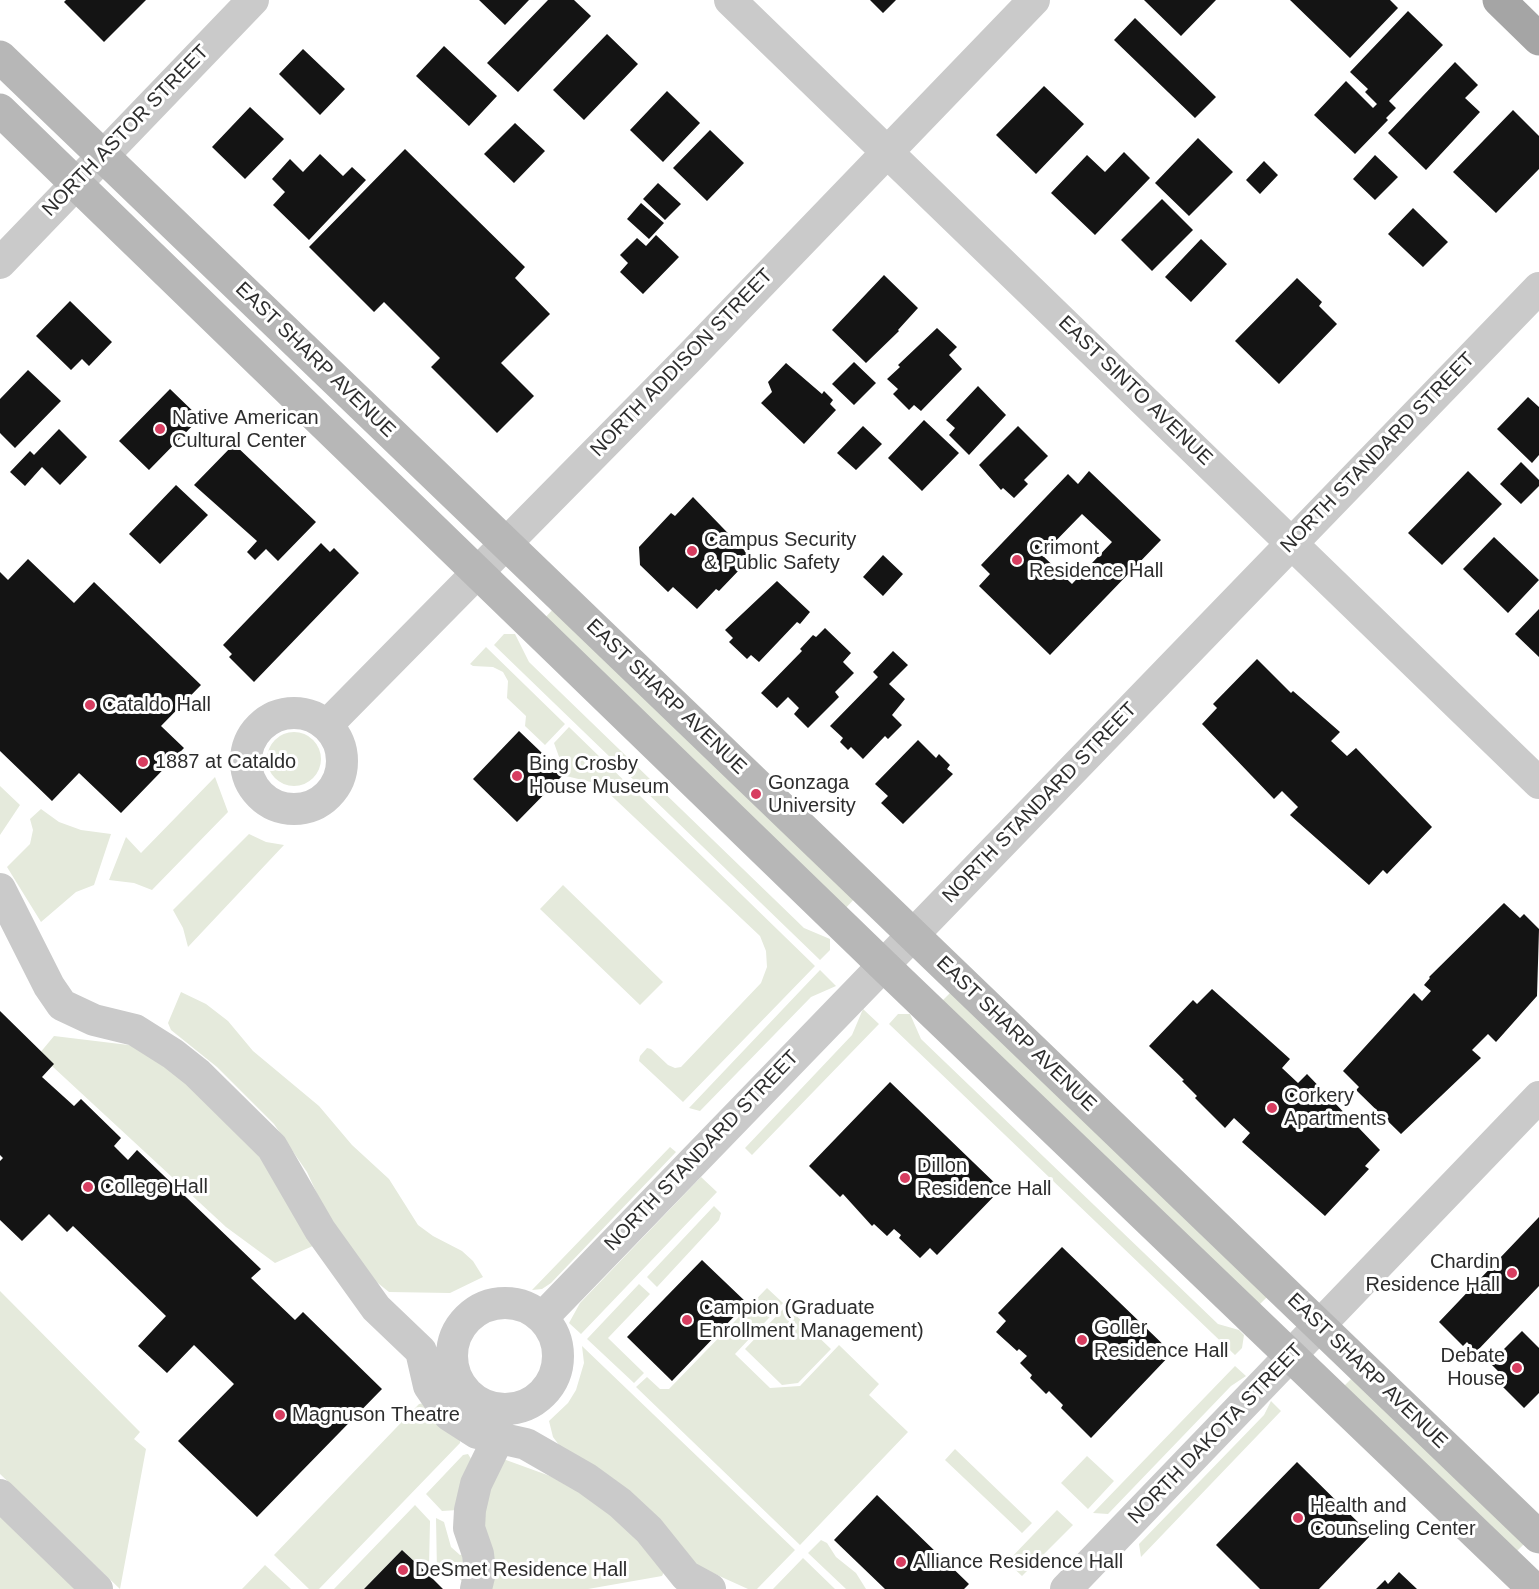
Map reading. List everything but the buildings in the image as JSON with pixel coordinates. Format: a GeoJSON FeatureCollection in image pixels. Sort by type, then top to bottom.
{"type":"FeatureCollection","features":[{"type":"Feature","properties":{"kind":"main road"},"geometry":{"type":"LineString","coordinates":[[1499,0],[1539,39]]}},
{"type":"Feature","properties":{"kind":"street","name":"NORTH ASTOR STREET"},"geometry":{"type":"LineString","coordinates":[[0,263],[75,182],[253,0]]}},
{"type":"Feature","properties":{"kind":"street","name":"EAST SINTO AVENUE"},"geometry":{"type":"LineString","coordinates":[[730,0],[1539,783]]}},
{"type":"Feature","properties":{"kind":"street","name":"NORTH ADDISON STREET"},"geometry":{"type":"LineString","coordinates":[[327,725],[687,360],[1034,0]]}},
{"type":"Feature","properties":{"kind":"street","name":"EAST SHARP AVENUE"},"geometry":{"type":"LineString","coordinates":[[0,57],[1539,1537]]}},
{"type":"Feature","properties":{"kind":"street","name":"EAST SHARP AVENUE"},"geometry":{"type":"LineString","coordinates":[[0,110],[883,965],[1534,1589]]}},
{"type":"Feature","properties":{"kind":"street","name":"NORTH STANDARD STREET"},"geometry":{"type":"LineString","coordinates":[[542,1318],[1539,288]]}},
{"type":"Feature","properties":{"kind":"street"},"geometry":{"type":"LineString","coordinates":[[0,889],[49,986],[62,1005],[94,1020],[135,1030],[197,1073],[272,1147],[320,1230],[376,1308],[420,1351],[429,1386],[449,1415],[477,1433],[526,1444],[587,1479],[620,1503],[649,1530],[686,1576],[710,1589]]}},
{"type":"Feature","properties":{"kind":"street","name":"NORTH DAKOTA STREET"},"geometry":{"type":"LineString","coordinates":[[1066,1589],[1539,1097]]}},
{"type":"Feature","properties":{"kind":"street"},"geometry":{"type":"LineString","coordinates":[[476,1589],[480,1572],[478,1554],[469,1528],[470,1510],[476,1484],[498,1439]]}},
{"type":"Feature","properties":{"kind":"street"},"geometry":{"type":"LineString","coordinates":[[0,1495],[97,1589]]}},
{"type":"Feature","properties":{"kind":"shaded area"},"geometry":{"type":"Polygon","coordinates":[[[556,606],[857,896],[842,912],[542,621],[556,606]]]}},
{"type":"Feature","properties":{"kind":"shaded area"},"geometry":{"type":"Polygon","coordinates":[[[504,634],[515,634],[529,662],[804,928],[830,939],[830,950],[820,960],[494,645],[504,634]]]}},
{"type":"Feature","properties":{"kind":"shaded area"},"geometry":{"type":"Polygon","coordinates":[[[486,647],[565,724],[545,745],[525,726],[526,716],[507,698],[508,681],[503,672],[493,667],[470,664],[486,647]]]}},
{"type":"Feature","properties":{"kind":"shaded area"},"geometry":{"type":"Polygon","coordinates":[[[569,727],[815,966],[683,1102],[639,1061],[640,1056],[647,1048],[651,1049],[668,1065],[675,1068],[681,1067],[761,983],[767,967],[766,951],[760,936],[599,784],[566,776],[554,743],[569,727]]]}},
{"type":"Feature","properties":{"kind":"shaded area"},"geometry":{"type":"Polygon","coordinates":[[[294,732],[304,734],[313,740],[319,749],[321,759],[319,769],[313,778],[304,784],[294,786],[284,784],[275,778],[269,769],[267,759],[269,749],[275,740],[284,734],[294,732]]]}},
{"type":"Feature","properties":{"kind":"shaded area"},"geometry":{"type":"Polygon","coordinates":[[[215,777],[228,812],[152,890],[134,883],[109,880],[126,837],[141,853],[215,777]]]}},
{"type":"Feature","properties":{"kind":"shaded area"},"geometry":{"type":"Polygon","coordinates":[[[0,786],[20,805],[0,835],[0,786]]]}},
{"type":"Feature","properties":{"kind":"shaded area"},"geometry":{"type":"Polygon","coordinates":[[[41,809],[59,822],[81,830],[111,834],[94,885],[76,892],[41,922],[7,867],[30,844],[33,830],[30,819],[41,809]]]}},
{"type":"Feature","properties":{"kind":"shaded area"},"geometry":{"type":"Polygon","coordinates":[[[249,834],[266,842],[284,845],[188,947],[183,928],[173,910],[249,834]]]}},
{"type":"Feature","properties":{"kind":"shaded area"},"geometry":{"type":"Polygon","coordinates":[[[563,885],[663,982],[640,1005],[540,909],[563,885]]]}},
{"type":"Feature","properties":{"kind":"shaded area"},"geometry":{"type":"Polygon","coordinates":[[[820,970],[836,986],[811,997],[700,1111],[689,1108],[820,970]]]}},
{"type":"Feature","properties":{"kind":"shaded area"},"geometry":{"type":"Polygon","coordinates":[[[954,989],[1271,1293],[1256,1308],[939,1004],[954,989]]]}},
{"type":"Feature","properties":{"kind":"shaded area"},"geometry":{"type":"Polygon","coordinates":[[[181,992],[206,1004],[228,1021],[253,1051],[319,1106],[352,1145],[389,1179],[418,1225],[433,1236],[462,1251],[473,1261],[483,1277],[450,1293],[389,1292],[369,1276],[330,1222],[307,1172],[274,1124],[217,1067],[171,1030],[168,1023],[181,992]]]}},
{"type":"Feature","properties":{"kind":"shaded area"},"geometry":{"type":"Polygon","coordinates":[[[863,1009],[879,1024],[752,1155],[745,1148],[852,1035],[863,1009]]]}},
{"type":"Feature","properties":{"kind":"shaded area"},"geometry":{"type":"Polygon","coordinates":[[[898,1014],[910,1014],[921,1039],[1218,1324],[1239,1330],[1244,1335],[1242,1348],[1235,1355],[889,1024],[898,1014]]]}},
{"type":"Feature","properties":{"kind":"shaded area"},"geometry":{"type":"Polygon","coordinates":[[[54,1036],[145,1047],[256,1146],[315,1245],[275,1263],[226,1227],[39,1054],[54,1036]]]}},
{"type":"Feature","properties":{"kind":"shaded area"},"geometry":{"type":"Polygon","coordinates":[[[670,1147],[676,1152],[551,1283],[542,1289],[532,1290],[670,1147]]]}},
{"type":"Feature","properties":{"kind":"shaded area"},"geometry":{"type":"Polygon","coordinates":[[[701,1177],[717,1192],[581,1334],[569,1323],[580,1303],[701,1177]]]}},
{"type":"Feature","properties":{"kind":"shaded area"},"geometry":{"type":"Polygon","coordinates":[[[714,1206],[721,1213],[719,1220],[657,1287],[647,1277],[714,1206]]]}},
{"type":"Feature","properties":{"kind":"shaded area"},"geometry":{"type":"Polygon","coordinates":[[[639,1284],[650,1294],[608,1338],[644,1373],[634,1383],[587,1339],[639,1284]]]}},
{"type":"Feature","properties":{"kind":"shaded area"},"geometry":{"type":"Polygon","coordinates":[[[767,1288],[783,1303],[735,1354],[770,1388],[800,1386],[839,1345],[879,1384],[869,1395],[908,1432],[800,1545],[636,1387],[647,1377],[660,1389],[669,1389],[767,1288]]]}},
{"type":"Feature","properties":{"kind":"shaded area"},"geometry":{"type":"Polygon","coordinates":[[[0,1291],[140,1432],[134,1439],[146,1449],[120,1589],[0,1474],[0,1291]]]}},
{"type":"Feature","properties":{"kind":"shaded area"},"geometry":{"type":"Polygon","coordinates":[[[786,1306],[831,1349],[798,1383],[782,1385],[745,1349],[786,1306]]]}},
{"type":"Feature","properties":{"kind":"shaded area"},"geometry":{"type":"Polygon","coordinates":[[[582,1346],[795,1550],[757,1589],[748,1589],[695,1565],[559,1445],[553,1437],[549,1421],[568,1403],[576,1390],[584,1363],[582,1346]]]}},
{"type":"Feature","properties":{"kind":"shaded area"},"geometry":{"type":"Polygon","coordinates":[[[1235,1366],[1246,1376],[1231,1386],[1108,1514],[1093,1513],[1235,1366]]]}},
{"type":"Feature","properties":{"kind":"shaded area"},"geometry":{"type":"Polygon","coordinates":[[[1356,1374],[1528,1540],[1513,1555],[1341,1389],[1356,1374]]]}},
{"type":"Feature","properties":{"kind":"shaded area"},"geometry":{"type":"Polygon","coordinates":[[[1271,1401],[1281,1411],[1141,1557],[1139,1544],[1264,1415],[1271,1401]]]}},
{"type":"Feature","properties":{"kind":"shaded area"},"geometry":{"type":"Polygon","coordinates":[[[425,1403],[460,1438],[460,1443],[319,1589],[309,1589],[274,1555],[419,1404],[425,1403]]]}},
{"type":"Feature","properties":{"kind":"shaded area"},"geometry":{"type":"Polygon","coordinates":[[[955,1449],[1032,1523],[1022,1533],[945,1460],[955,1449]]]}},
{"type":"Feature","properties":{"kind":"shaded area"},"geometry":{"type":"Polygon","coordinates":[[[468,1454],[473,1462],[458,1510],[442,1511],[426,1494],[463,1455],[468,1454]]]}},
{"type":"Feature","properties":{"kind":"shaded area"},"geometry":{"type":"Polygon","coordinates":[[[1087,1456],[1114,1481],[1088,1509],[1061,1483],[1087,1456]]]}},
{"type":"Feature","properties":{"kind":"shaded area"},"geometry":{"type":"Polygon","coordinates":[[[501,1460],[550,1476],[579,1492],[613,1516],[640,1541],[664,1572],[662,1576],[588,1589],[489,1589],[481,1513],[501,1460]]]}},
{"type":"Feature","properties":{"kind":"shaded area"},"geometry":{"type":"Polygon","coordinates":[[[415,1505],[430,1521],[429,1566],[424,1562],[420,1566],[402,1550],[364,1589],[334,1589],[415,1505]]]}},
{"type":"Feature","properties":{"kind":"shaded area"},"geometry":{"type":"Polygon","coordinates":[[[1057,1510],[1073,1525],[1022,1576],[1007,1562],[1057,1510]]]}},
{"type":"Feature","properties":{"kind":"shaded area"},"geometry":{"type":"Polygon","coordinates":[[[0,1514],[77,1589],[0,1589],[0,1514]]]}},
{"type":"Feature","properties":{"kind":"shaded area"},"geometry":{"type":"Polygon","coordinates":[[[436,1518],[444,1522],[451,1547],[460,1555],[465,1554],[466,1586],[458,1577],[460,1574],[447,1562],[437,1572],[436,1518]]]}},
{"type":"Feature","properties":{"kind":"shaded area"},"geometry":{"type":"Polygon","coordinates":[[[821,1540],[827,1543],[836,1557],[856,1573],[866,1589],[846,1589],[808,1553],[821,1540]]]}},
{"type":"Feature","properties":{"kind":"shaded area"},"geometry":{"type":"Polygon","coordinates":[[[803,1558],[835,1589],[773,1589],[803,1558]]]}},
{"type":"Feature","properties":{"kind":"shaded area"},"geometry":{"type":"Polygon","coordinates":[[[265,1565],[291,1589],[242,1589],[265,1565]]]}},
{"type":"Feature","properties":{"kind":"place","name":"Native American Cultural Center"},"geometry":{"type":"Point","coordinates":[160,429]}},
{"type":"Feature","properties":{"kind":"place","name":"Campus Security & Public Safety"},"geometry":{"type":"Point","coordinates":[692,551]}},
{"type":"Feature","properties":{"kind":"place","name":"Crimont Residence Hall"},"geometry":{"type":"Point","coordinates":[1017,560]}},
{"type":"Feature","properties":{"kind":"place","name":"Cataldo Hall"},"geometry":{"type":"Point","coordinates":[90,705]}},
{"type":"Feature","properties":{"kind":"place","name":"1887 at Cataldo"},"geometry":{"type":"Point","coordinates":[143,762]}},
{"type":"Feature","properties":{"kind":"place","name":"Bing Crosby House Museum"},"geometry":{"type":"Point","coordinates":[517,776]}},
{"type":"Feature","properties":{"kind":"place","name":"Gonzaga University"},"geometry":{"type":"Point","coordinates":[756,794]}},
{"type":"Feature","properties":{"kind":"place","name":"Corkery Apartments"},"geometry":{"type":"Point","coordinates":[1272,1108]}},
{"type":"Feature","properties":{"kind":"place","name":"Dillon Residence Hall"},"geometry":{"type":"Point","coordinates":[905,1178]}},
{"type":"Feature","properties":{"kind":"place","name":"College Hall"},"geometry":{"type":"Point","coordinates":[88,1187]}},
{"type":"Feature","properties":{"kind":"place","name":"Chardin Residence Hall"},"geometry":{"type":"Point","coordinates":[1512,1273]}},
{"type":"Feature","properties":{"kind":"place","name":"Campion (Graduate Enrollment Management)"},"geometry":{"type":"Point","coordinates":[687,1320]}},
{"type":"Feature","properties":{"kind":"place","name":"Goller Residence Hall"},"geometry":{"type":"Point","coordinates":[1082,1340]}},
{"type":"Feature","properties":{"kind":"place","name":"Debate House"},"geometry":{"type":"Point","coordinates":[1517,1368]}},
{"type":"Feature","properties":{"kind":"place","name":"Magnuson Theatre"},"geometry":{"type":"Point","coordinates":[280,1415]}},
{"type":"Feature","properties":{"kind":"place","name":"Health and Counseling Center"},"geometry":{"type":"Point","coordinates":[1298,1518]}},
{"type":"Feature","properties":{"kind":"place","name":"Alliance Residence Hall"},"geometry":{"type":"Point","coordinates":[901,1562]}},
{"type":"Feature","properties":{"kind":"place","name":"DeSmet Residence Hall"},"geometry":{"type":"Point","coordinates":[403,1570]}}]}
